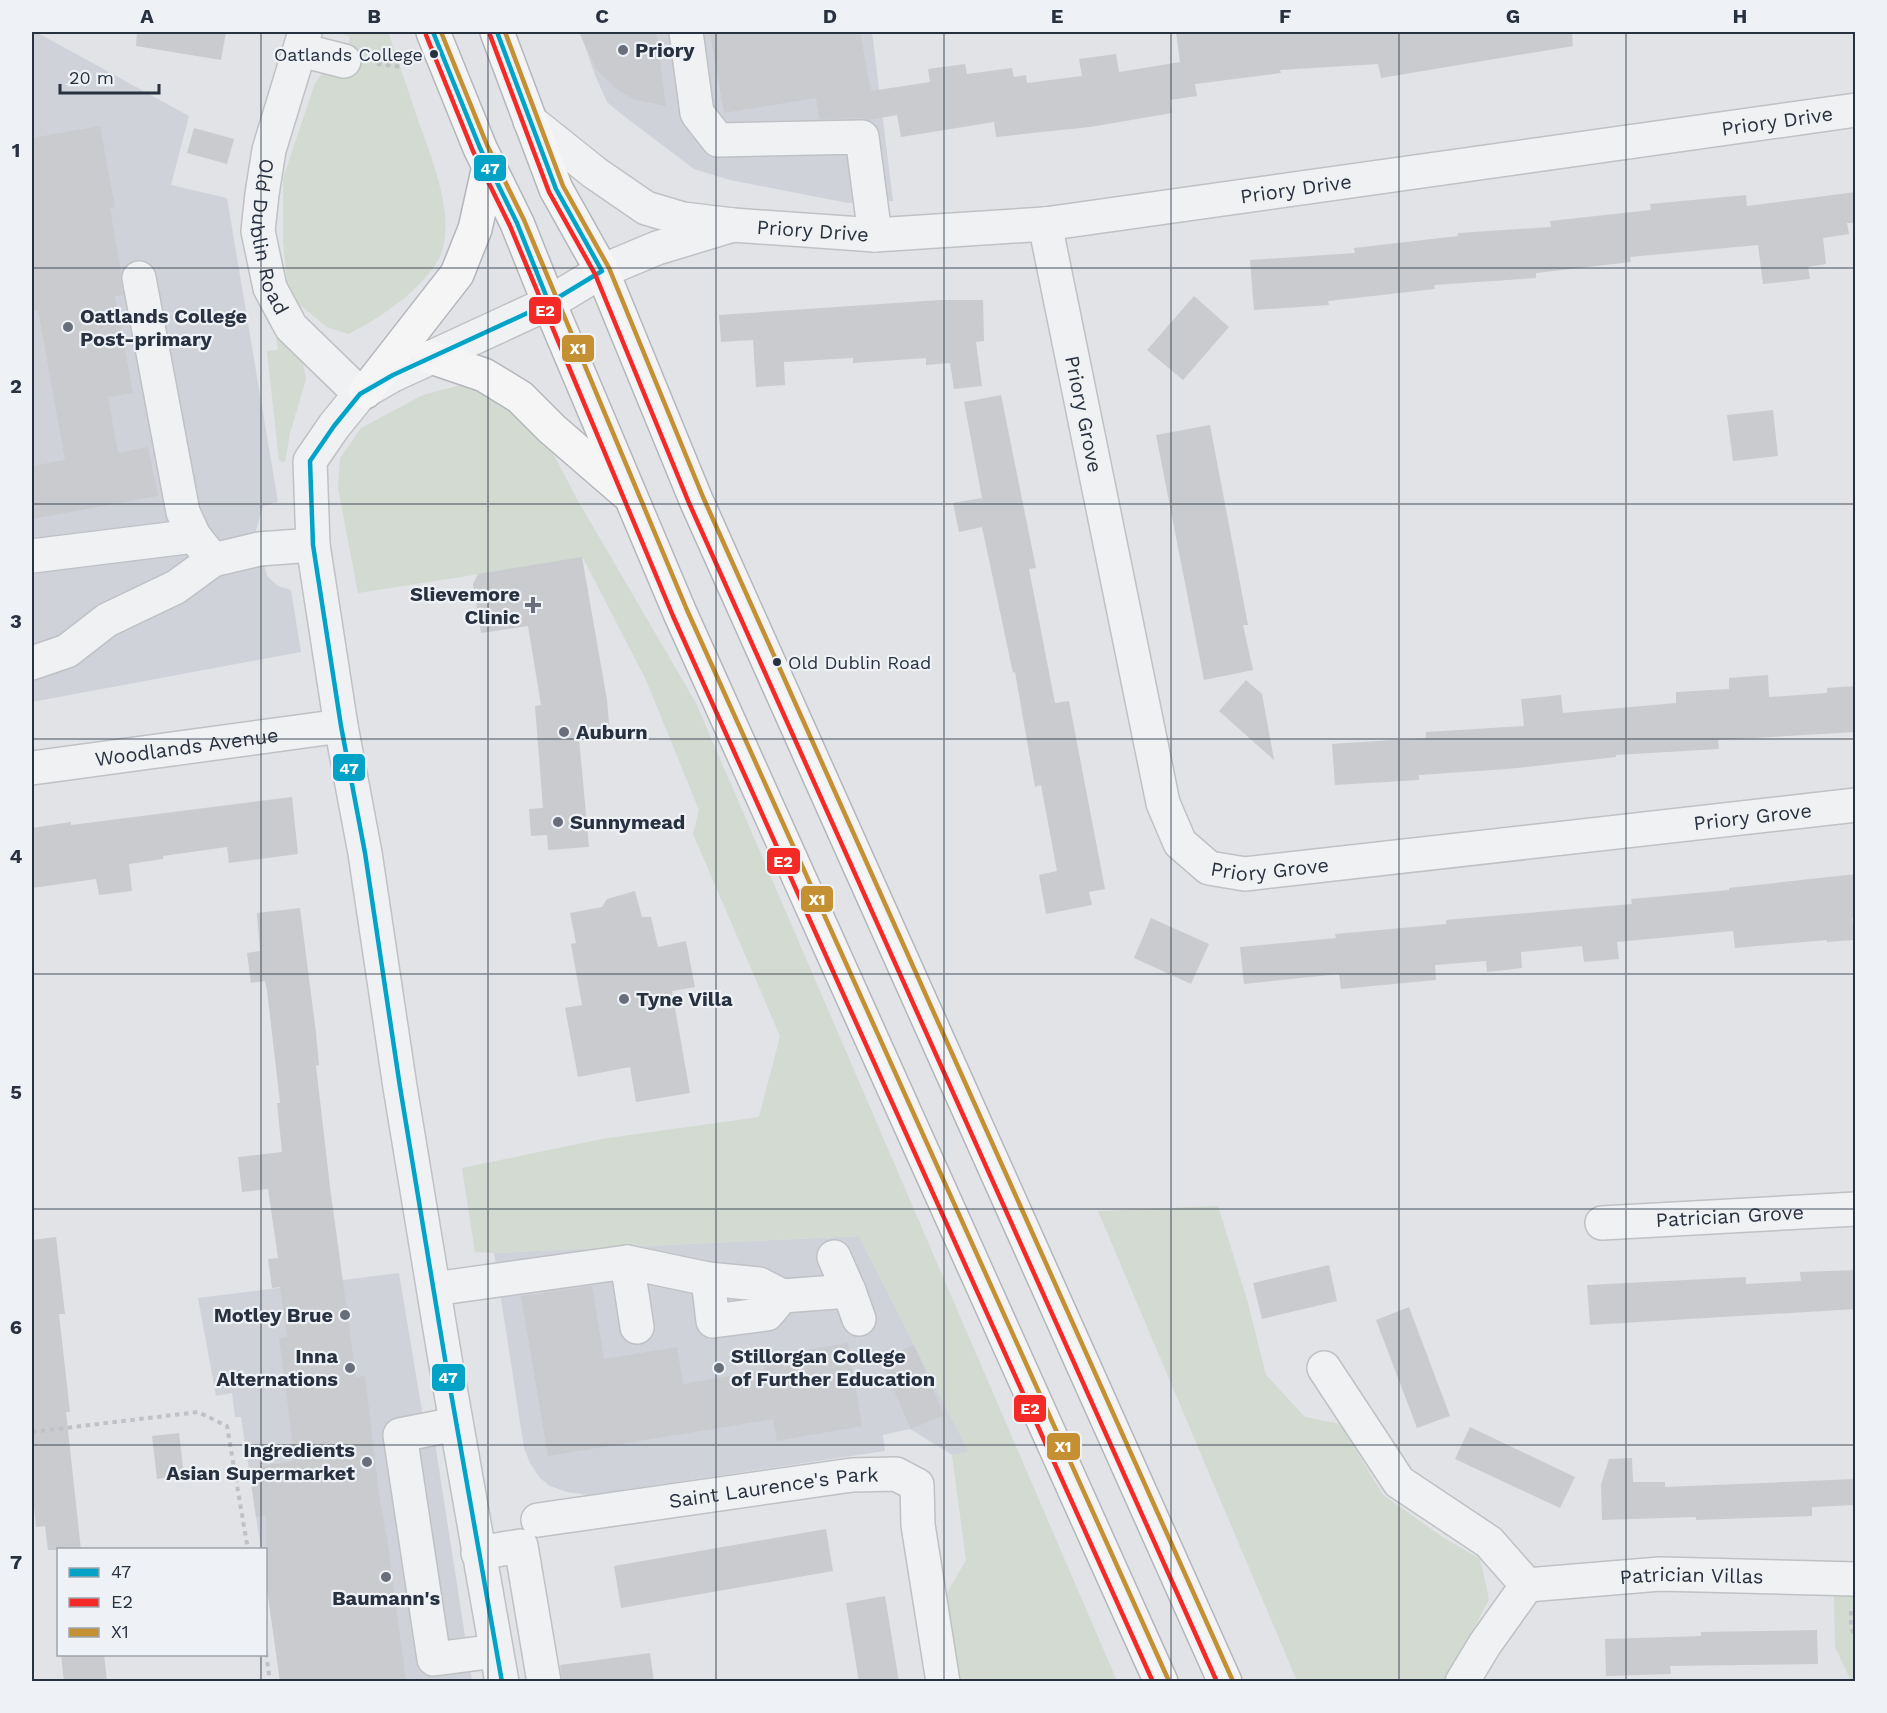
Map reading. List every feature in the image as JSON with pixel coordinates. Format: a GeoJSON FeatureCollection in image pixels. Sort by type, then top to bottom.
{"type":"FeatureCollection","features":[{"type":"Feature","properties":{"kind":"highway"},"geometry":{"type":"LineString","coordinates":[[434,32],[480,148],[517,223],[685,623],[1161,1682]]}},
{"type":"Feature","properties":{"kind":"highway"},"geometry":{"type":"LineString","coordinates":[[496,32],[556,189],[602,271],[696,500],[1225,1682]]}},
{"type":"Feature","properties":{"kind":"highway"},"geometry":{"type":"LineString","coordinates":[[362,393],[457,274],[475,229],[489,166]]}},
{"type":"Feature","properties":{"kind":"highway"},"geometry":{"type":"LineString","coordinates":[[431,357],[483,375],[520,397],[552,429],[632,498]]}},
{"type":"Feature","properties":{"kind":"street"},"geometry":{"type":"LineString","coordinates":[[686,32],[697,113],[718,140],[862,137],[875,235]]}},
{"type":"Feature","properties":{"kind":"street","name":"Old Dublin Road"},"geometry":{"type":"LineString","coordinates":[[344,61],[303,41],[269,150],[258,231],[270,288],[291,327],[362,393]]}},
{"type":"Feature","properties":{"kind":"street","name":"Priory Drive"},"geometry":{"type":"LineString","coordinates":[[530,121],[595,173],[646,208],[683,219],[733,225],[875,235],[1045,224],[1856,110]]}},
{"type":"Feature","properties":{"kind":"street","name":"Priory Grove"},"geometry":{"type":"LineString","coordinates":[[1045,224],[1163,803],[1180,843],[1209,868],[1245,873],[1856,805]]}},
{"type":"Feature","properties":{"kind":"street","name":"Priory Drive"},"geometry":{"type":"LineString","coordinates":[[602,271],[657,248],[733,225]]}},
{"type":"Feature","properties":{"kind":"street"},"geometry":{"type":"LineString","coordinates":[[456,1425],[400,1435],[434,1659],[499,1666],[456,1425],[396,1064],[363,843],[341,726],[313,545],[310,461],[334,426],[362,393],[431,357],[549,303],[602,271]]}},
{"type":"Feature","properties":{"kind":"street"},"geometry":{"type":"LineString","coordinates":[[139,278],[183,512],[203,548]]}},
{"type":"Feature","properties":{"kind":"street"},"geometry":{"type":"LineString","coordinates":[[32,556],[203,548],[259,549],[313,545]]}},
{"type":"Feature","properties":{"kind":"street"},"geometry":{"type":"LineString","coordinates":[[32,663],[67,651],[107,620],[176,587],[203,548]]}},
{"type":"Feature","properties":{"kind":"street","name":"Woodlands Avenue"},"geometry":{"type":"LineString","coordinates":[[32,768],[341,726]]}},
{"type":"Feature","properties":{"kind":"street","name":"Patrician Grove"},"geometry":{"type":"LineString","coordinates":[[1602,1223],[1856,1209]]}},
{"type":"Feature","properties":{"kind":"street"},"geometry":{"type":"LineString","coordinates":[[434,1289],[627,1262],[708,1279],[759,1284],[782,1296],[854,1305],[834,1257]]}},
{"type":"Feature","properties":{"kind":"street"},"geometry":{"type":"LineString","coordinates":[[627,1262],[637,1328]]}},
{"type":"Feature","properties":{"kind":"street"},"geometry":{"type":"LineString","coordinates":[[1324,1368],[1399,1482],[1489,1542],[1527,1585],[1485,1644],[1462,1682]]}},
{"type":"Feature","properties":{"kind":"street","name":"Saint Laurence's Park"},"geometry":{"type":"LineString","coordinates":[[538,1521],[852,1475],[896,1474],[917,1485],[918,1525],[943,1682]]}},
{"type":"Feature","properties":{"kind":"street"},"geometry":{"type":"LineString","coordinates":[[478,1553],[521,1546],[544,1682]]}},
{"type":"Feature","properties":{"kind":"street","name":"Patrician Villas"},"geometry":{"type":"LineString","coordinates":[[1527,1585],[1660,1574],[1856,1578]]}},
{"type":"Feature","properties":{"kind":"path"},"geometry":{"type":"LineString","coordinates":[[32,1432],[198,1412],[227,1426],[248,1548]]}},
{"type":"Feature","properties":{"kind":"path"},"geometry":{"type":"LineString","coordinates":[[266,1656],[270,1682]]}},
{"type":"Feature","properties":{"kind":"shaded area"},"geometry":{"type":"Polygon","coordinates":[[[32,32],[36,32],[189,116],[171,185],[227,198],[278,502],[263,506],[256,530],[267,576],[278,586],[291,590],[301,652],[32,702],[32,32]]]}},
{"type":"Feature","properties":{"kind":"shaded area"},"geometry":{"type":"Polygon","coordinates":[[[337,32],[388,32],[439,182],[445,218],[442,251],[428,275],[403,299],[374,320],[348,334],[327,327],[299,304],[287,283],[283,240],[283,178],[315,83],[325,70],[344,66],[350,37],[337,32]]]}},
{"type":"Feature","properties":{"kind":"shaded area"},"geometry":{"type":"Polygon","coordinates":[[[580,32],[872,32],[893,201],[848,203],[730,180],[694,169],[607,102],[580,32]]]}},
{"type":"Feature","properties":{"kind":"shaded area"},"geometry":{"type":"Polygon","coordinates":[[[274,322],[300,350],[306,379],[290,433],[285,462],[279,461],[267,351],[278,350],[274,322]]]}},
{"type":"Feature","properties":{"kind":"shaded area"},"geometry":{"type":"Polygon","coordinates":[[[461,385],[479,385],[545,438],[577,499],[696,703],[1117,1681],[959,1681],[943,1600],[966,1560],[952,1455],[969,1452],[859,1236],[475,1252],[462,1168],[602,1139],[759,1117],[780,1036],[693,834],[699,810],[646,680],[583,558],[358,593],[338,488],[340,458],[361,428],[423,395],[461,385]]]}},
{"type":"Feature","properties":{"kind":"shaded area"},"geometry":{"type":"Polygon","coordinates":[[[1218,1206],[1248,1303],[1266,1375],[1305,1417],[1340,1424],[1383,1495],[1444,1538],[1480,1559],[1489,1599],[1447,1681],[1297,1681],[1098,1211],[1218,1206]]]}},
{"type":"Feature","properties":{"kind":"shaded area","name":"Stillorgan College of Further Education"},"geometry":{"type":"Polygon","coordinates":[[[859,1236],[969,1452],[952,1455],[910,1429],[883,1435],[885,1451],[588,1495],[567,1492],[550,1486],[540,1478],[524,1448],[494,1253],[859,1236]]]}},
{"type":"Feature","properties":{"kind":"shaded area"},"geometry":{"type":"Polygon","coordinates":[[[399,1273],[423,1417],[431,1417],[472,1681],[280,1681],[267,1588],[267,1548],[261,1548],[241,1417],[235,1417],[232,1393],[216,1396],[198,1298],[399,1273]]]}},
{"type":"Feature","properties":{"kind":"shaded area"},"geometry":{"type":"Polygon","coordinates":[[[1834,1594],[1855,1597],[1855,1681],[1851,1681],[1835,1647],[1834,1594]]]}},
{"type":"Feature","properties":{"kind":"building"},"geometry":{"type":"Polygon","coordinates":[[[137,32],[226,32],[221,60],[136,46],[137,32]]]}},
{"type":"Feature","properties":{"kind":"building","name":"Priory"},"geometry":{"type":"Polygon","coordinates":[[[579,32],[656,32],[666,106],[636,100],[619,91],[596,69],[579,32]]]}},
{"type":"Feature","properties":{"kind":"building"},"geometry":{"type":"Polygon","coordinates":[[[710,32],[860,32],[871,91],[930,82],[928,69],[965,64],[967,74],[1012,68],[1014,77],[1026,75],[1027,83],[1082,76],[1079,59],[1116,54],[1119,72],[1180,62],[1176,32],[1572,32],[1573,46],[1381,78],[1378,64],[1280,70],[1281,73],[1195,84],[1197,96],[1170,100],[1172,113],[1090,127],[996,137],[994,122],[901,137],[897,115],[869,120],[862,118],[819,119],[816,98],[724,113],[710,32]]]}},
{"type":"Feature","properties":{"kind":"building","name":"Oatlands College Post-primary"},"geometry":{"type":"Polygon","coordinates":[[[100,126],[115,207],[110,208],[121,272],[123,295],[115,296],[133,393],[108,397],[118,453],[148,447],[158,496],[32,519],[32,466],[65,460],[38,310],[32,311],[32,138],[100,126]]]}},
{"type":"Feature","properties":{"kind":"building"},"geometry":{"type":"Polygon","coordinates":[[[194,128],[234,139],[227,164],[187,153],[194,128]]]}},
{"type":"Feature","properties":{"kind":"building"},"geometry":{"type":"Polygon","coordinates":[[[1856,192],[1856,223],[1847,223],[1849,234],[1823,238],[1826,264],[1808,267],[1810,279],[1763,284],[1758,245],[1630,257],[1631,262],[1536,273],[1536,278],[1434,285],[1435,289],[1328,301],[1329,305],[1254,310],[1250,260],[1355,253],[1354,248],[1458,236],[1458,233],[1551,227],[1550,221],[1651,210],[1650,204],[1746,195],[1747,206],[1856,192]]]}},
{"type":"Feature","properties":{"kind":"building"},"geometry":{"type":"Polygon","coordinates":[[[1194,296],[1229,327],[1183,380],[1147,350],[1194,296]]]}},
{"type":"Feature","properties":{"kind":"building"},"geometry":{"type":"Polygon","coordinates":[[[940,300],[983,300],[984,341],[976,342],[982,386],[954,389],[950,363],[926,365],[926,358],[853,363],[853,358],[784,362],[785,385],[756,387],[753,340],[721,342],[719,315],[940,300]]]}},
{"type":"Feature","properties":{"kind":"building"},"geometry":{"type":"Polygon","coordinates":[[[1001,395],[1036,568],[1029,569],[1055,703],[1069,701],[1105,889],[1089,892],[1092,905],[1046,914],[1039,875],[1057,871],[1041,785],[1035,787],[1015,672],[1013,673],[982,527],[959,532],[953,503],[982,498],[964,402],[1001,395]]]}},
{"type":"Feature","properties":{"kind":"building"},"geometry":{"type":"Polygon","coordinates":[[[1773,410],[1778,456],[1733,461],[1727,415],[1773,410]]]}},
{"type":"Feature","properties":{"kind":"building"},"geometry":{"type":"Polygon","coordinates":[[[1210,425],[1248,625],[1243,625],[1253,670],[1204,680],[1156,435],[1210,425]]]}},
{"type":"Feature","properties":{"kind":"building"},"geometry":{"type":"Polygon","coordinates":[[[582,557],[607,700],[610,735],[579,738],[589,847],[548,850],[547,835],[531,836],[529,809],[543,808],[535,706],[541,705],[528,626],[481,633],[473,584],[478,574],[582,557]]]}},
{"type":"Feature","properties":{"kind":"building"},"geometry":{"type":"Polygon","coordinates":[[[1768,675],[1769,697],[1827,693],[1827,688],[1856,686],[1856,732],[1718,740],[1719,749],[1616,755],[1616,757],[1507,769],[1419,775],[1419,780],[1335,785],[1332,744],[1426,738],[1426,732],[1524,726],[1521,699],[1561,695],[1563,713],[1676,703],[1676,692],[1729,689],[1729,678],[1768,675]]]}},
{"type":"Feature","properties":{"kind":"building"},"geometry":{"type":"Polygon","coordinates":[[[1246,680],[1262,694],[1274,760],[1219,711],[1246,680]]]}},
{"type":"Feature","properties":{"kind":"building"},"geometry":{"type":"Polygon","coordinates":[[[292,797],[298,854],[229,863],[227,847],[163,856],[163,859],[129,864],[132,891],[99,895],[96,879],[32,888],[32,828],[292,797]]]}},
{"type":"Feature","properties":{"kind":"building"},"geometry":{"type":"Polygon","coordinates":[[[1856,874],[1856,918],[1852,918],[1855,940],[1827,942],[1827,940],[1735,948],[1733,931],[1617,942],[1619,959],[1584,962],[1582,946],[1521,952],[1522,968],[1487,972],[1486,961],[1435,965],[1436,980],[1341,989],[1339,974],[1244,984],[1240,947],[1336,938],[1335,934],[1446,924],[1446,920],[1632,904],[1631,899],[1729,890],[1729,888],[1856,874]]]}},
{"type":"Feature","properties":{"kind":"building","name":"Tyne Villa"},"geometry":{"type":"Polygon","coordinates":[[[635,891],[642,917],[651,917],[658,947],[686,941],[695,987],[672,991],[690,1093],[636,1102],[630,1067],[578,1077],[565,1008],[582,1005],[571,944],[576,943],[570,913],[602,907],[607,899],[635,891]]]}},
{"type":"Feature","properties":{"kind":"building"},"geometry":{"type":"Polygon","coordinates":[[[300,908],[316,1033],[319,1065],[316,1066],[330,1187],[356,1377],[365,1376],[406,1682],[280,1682],[267,1588],[266,1515],[256,1517],[249,1468],[295,1461],[279,1338],[287,1337],[280,1287],[272,1288],[268,1259],[278,1258],[268,1189],[242,1192],[238,1157],[282,1152],[277,1103],[280,1103],[267,990],[265,981],[251,983],[247,953],[260,951],[257,913],[300,908]]]}},
{"type":"Feature","properties":{"kind":"building"},"geometry":{"type":"Polygon","coordinates":[[[1151,918],[1209,944],[1191,984],[1134,958],[1151,918]]]}},
{"type":"Feature","properties":{"kind":"building"},"geometry":{"type":"Polygon","coordinates":[[[56,1237],[65,1314],[59,1314],[70,1412],[66,1412],[81,1548],[48,1550],[45,1526],[36,1527],[32,1485],[32,1240],[56,1237]]]}},
{"type":"Feature","properties":{"kind":"building"},"geometry":{"type":"Polygon","coordinates":[[[1329,1265],[1337,1301],[1262,1319],[1253,1283],[1329,1265]]]}},
{"type":"Feature","properties":{"kind":"building"},"geometry":{"type":"Polygon","coordinates":[[[1856,1270],[1856,1309],[1590,1325],[1587,1285],[1746,1277],[1746,1284],[1801,1281],[1800,1272],[1856,1270]]]}},
{"type":"Feature","properties":{"kind":"building","name":"Stillorgan College of Further Education"},"geometry":{"type":"Polygon","coordinates":[[[592,1286],[604,1359],[677,1347],[683,1384],[764,1370],[763,1357],[848,1343],[862,1426],[777,1441],[773,1419],[548,1456],[521,1296],[592,1286]]]}},
{"type":"Feature","properties":{"kind":"building"},"geometry":{"type":"Polygon","coordinates":[[[1409,1307],[1450,1416],[1417,1428],[1376,1320],[1409,1307]]]}},
{"type":"Feature","properties":{"kind":"building"},"geometry":{"type":"Polygon","coordinates":[[[914,1345],[944,1415],[911,1429],[880,1359],[914,1345]]]}},
{"type":"Feature","properties":{"kind":"building"},"geometry":{"type":"Polygon","coordinates":[[[1470,1427],[1575,1477],[1560,1508],[1455,1459],[1470,1427]]]}},
{"type":"Feature","properties":{"kind":"building"},"geometry":{"type":"Polygon","coordinates":[[[179,1433],[184,1475],[157,1479],[152,1436],[179,1433]]]}},
{"type":"Feature","properties":{"kind":"building"},"geometry":{"type":"Polygon","coordinates":[[[1632,1458],[1633,1482],[1665,1482],[1665,1487],[1856,1479],[1856,1505],[1812,1507],[1812,1516],[1602,1520],[1601,1484],[1609,1459],[1632,1458]]]}},
{"type":"Feature","properties":{"kind":"building"},"geometry":{"type":"Polygon","coordinates":[[[826,1529],[833,1571],[621,1608],[614,1566],[826,1529]]]}},
{"type":"Feature","properties":{"kind":"building"},"geometry":{"type":"Polygon","coordinates":[[[885,1596],[899,1682],[859,1682],[846,1603],[885,1596]]]}},
{"type":"Feature","properties":{"kind":"building"},"geometry":{"type":"Polygon","coordinates":[[[1817,1630],[1818,1664],[1670,1666],[1671,1674],[1606,1676],[1605,1639],[1701,1636],[1701,1632],[1817,1630]]]}},
{"type":"Feature","properties":{"kind":"building"},"geometry":{"type":"Polygon","coordinates":[[[650,1653],[654,1682],[562,1682],[560,1665],[650,1653]]]}},
{"type":"Feature","properties":{"kind":"building"},"geometry":{"type":"Polygon","coordinates":[[[61,1656],[104,1656],[107,1682],[64,1682],[61,1656]]]}},
{"type":"Feature","properties":{"kind":"transit line","name":"47"},"geometry":{"type":"LineString","coordinates":[[433,32],[480,148],[517,223],[549,303]]}},
{"type":"Feature","properties":{"kind":"transit line","name":"X1"},"geometry":{"type":"LineString","coordinates":[[441,32],[487,145],[524,220],[687,610],[1168,1679]]}},
{"type":"Feature","properties":{"kind":"transit line","name":"47"},"geometry":{"type":"LineString","coordinates":[[497,32],[556,189],[602,271],[549,303],[393,375],[360,394],[310,461],[313,545],[341,726],[365,853],[400,1087],[502,1682]]}},
{"type":"Feature","properties":{"kind":"transit line","name":"X1"},"geometry":{"type":"LineString","coordinates":[[505,32],[563,186],[609,268],[703,497],[1232,1679]]}},
{"type":"Feature","properties":{"kind":"transit line","name":"E2"},"geometry":{"type":"LineString","coordinates":[[426,35],[473,151],[510,226],[673,616],[1153,1682]]}},
{"type":"Feature","properties":{"kind":"transit line","name":"E2"},"geometry":{"type":"LineString","coordinates":[[490,35],[549,192],[595,274],[689,503],[1217,1682]]}},
{"type":"Feature","properties":{"kind":"place","name":"Priory"},"geometry":{"type":"Point","coordinates":[623,50]}},
{"type":"Feature","properties":{"kind":"place","name":"Oatlands College"},"geometry":{"type":"Point","coordinates":[434,54]}},
{"type":"Feature","properties":{"kind":"place","name":"Oatlands College Post-primary"},"geometry":{"type":"Point","coordinates":[68,327]}},
{"type":"Feature","properties":{"kind":"place","name":"Slievemore Clinic"},"geometry":{"type":"Point","coordinates":[533,605]}},
{"type":"Feature","properties":{"kind":"place","name":"Old Dublin Road"},"geometry":{"type":"Point","coordinates":[777,662]}},
{"type":"Feature","properties":{"kind":"place","name":"Auburn"},"geometry":{"type":"Point","coordinates":[564,732]}},
{"type":"Feature","properties":{"kind":"place","name":"Sunnymead"},"geometry":{"type":"Point","coordinates":[558,822]}},
{"type":"Feature","properties":{"kind":"place","name":"Tyne Villa"},"geometry":{"type":"Point","coordinates":[624,999]}},
{"type":"Feature","properties":{"kind":"place","name":"Motley Brue"},"geometry":{"type":"Point","coordinates":[345,1315]}},
{"type":"Feature","properties":{"kind":"place","name":"Inna Alternations"},"geometry":{"type":"Point","coordinates":[350,1368]}},
{"type":"Feature","properties":{"kind":"place","name":"Stillorgan College of Further Education"},"geometry":{"type":"Point","coordinates":[719,1368]}},
{"type":"Feature","properties":{"kind":"place","name":"Ingredients Asian Supermarket"},"geometry":{"type":"Point","coordinates":[367,1462]}},
{"type":"Feature","properties":{"kind":"place","name":"Baumann's"},"geometry":{"type":"Point","coordinates":[386,1577]}}]}
